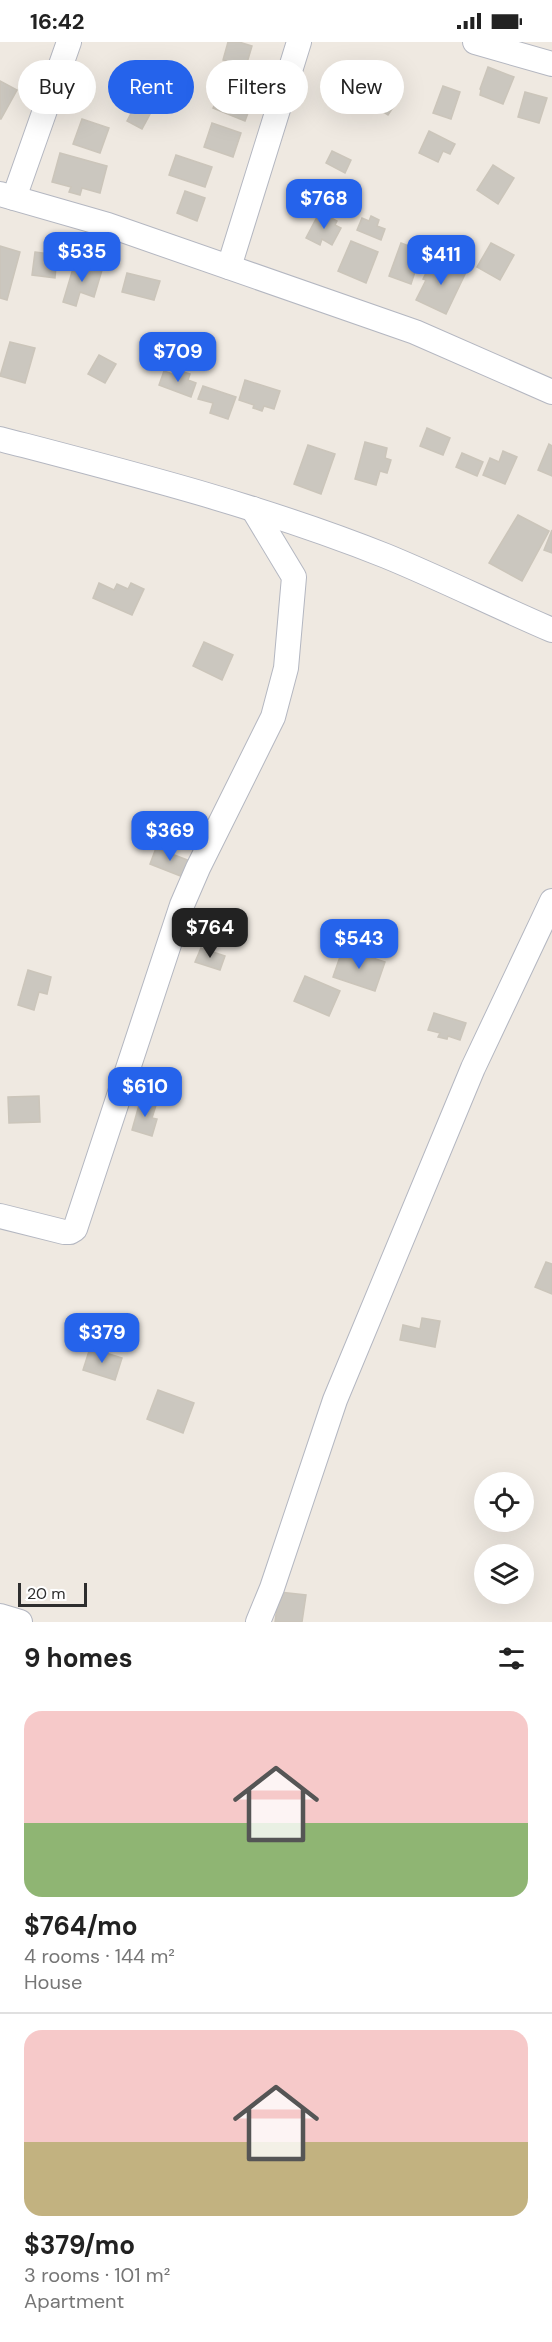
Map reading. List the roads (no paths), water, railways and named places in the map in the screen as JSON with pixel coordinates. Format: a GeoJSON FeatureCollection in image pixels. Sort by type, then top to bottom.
{"type":"FeatureCollection","features":[{"type":"Feature","properties":{"kind":"street"},"geometry":{"type":"LineString","coordinates":[[69,42],[7,196],[108,225],[415,332],[552,392]]}},
{"type":"Feature","properties":{"kind":"street"},"geometry":{"type":"LineString","coordinates":[[229,267],[299,42]]}},
{"type":"Feature","properties":{"kind":"street"},"geometry":{"type":"LineString","coordinates":[[475,42],[552,64]]}},
{"type":"Feature","properties":{"kind":"street"},"geometry":{"type":"LineString","coordinates":[[0,439],[117,469],[253,508],[386,556],[552,630]]}},
{"type":"Feature","properties":{"kind":"street"},"geometry":{"type":"LineString","coordinates":[[0,1216],[64,1232],[75,1229],[182,904],[198,867],[273,717],[286,668],[294,577],[253,508]]}},
{"type":"Feature","properties":{"kind":"street"},"geometry":{"type":"LineString","coordinates":[[258,1622],[272,1588],[335,1400],[472,1068],[552,901]]}},
{"type":"Feature","properties":{"kind":"street"},"geometry":{"type":"LineString","coordinates":[[0,1616],[20,1622]]}}]}
